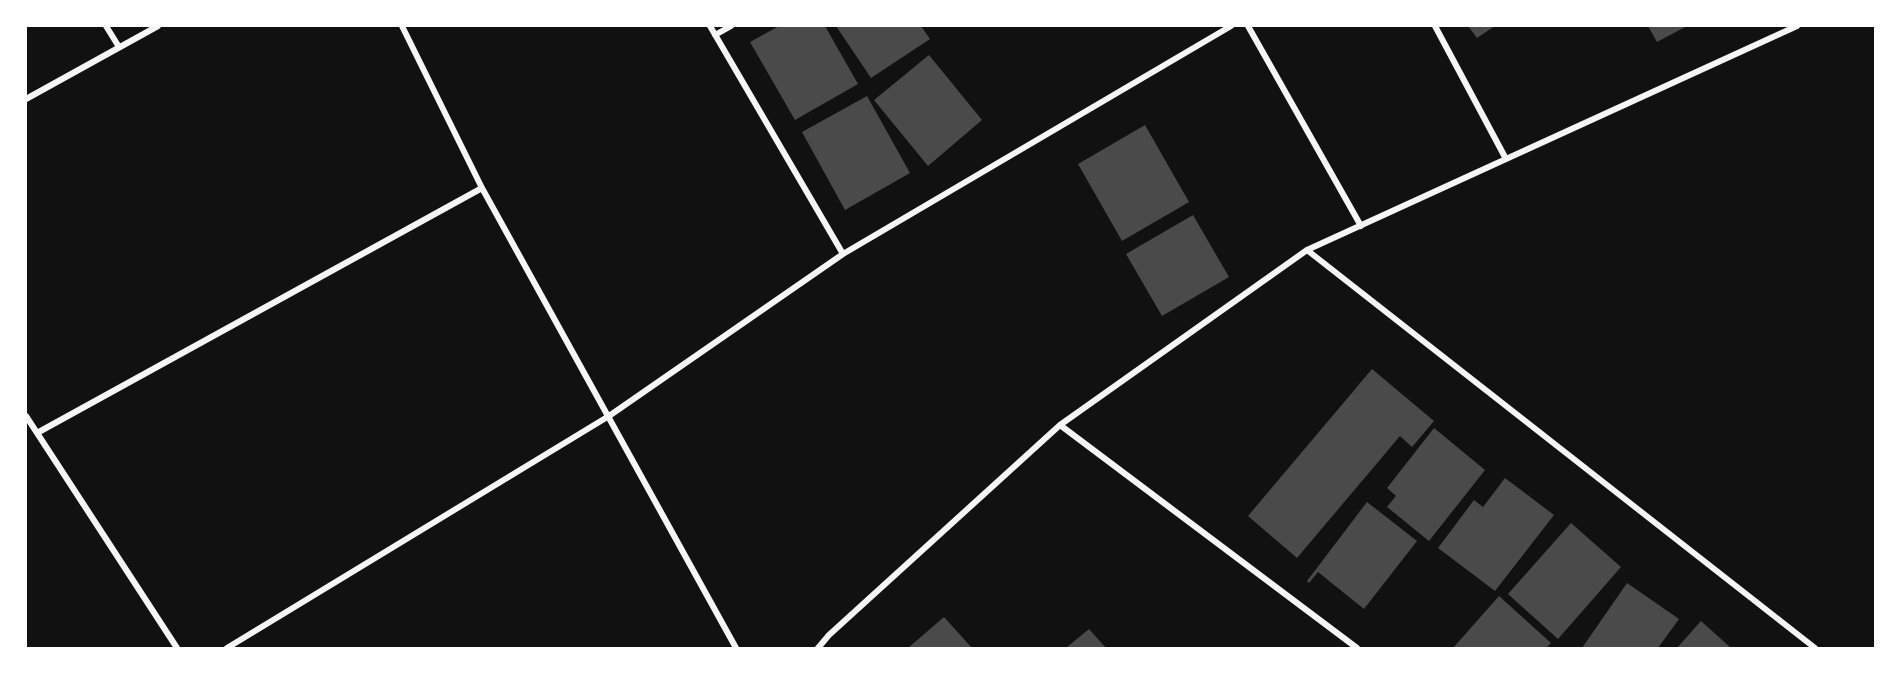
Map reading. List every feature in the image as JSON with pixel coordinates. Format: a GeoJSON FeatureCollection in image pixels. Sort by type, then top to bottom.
{"type":"FeatureCollection","features":[{"type":"Feature","properties":{"kind":"street"},"geometry":{"type":"LineString","coordinates":[[106,26],[119,47]]}},
{"type":"Feature","properties":{"kind":"street"},"geometry":{"type":"LineString","coordinates":[[26,99],[158,26]]}},
{"type":"Feature","properties":{"kind":"street"},"geometry":{"type":"LineString","coordinates":[[402,26],[482,188],[736,648]]}},
{"type":"Feature","properties":{"kind":"street"},"geometry":{"type":"LineString","coordinates":[[710,26],[843,254]]}},
{"type":"Feature","properties":{"kind":"street"},"geometry":{"type":"LineString","coordinates":[[715,35],[731,26]]}},
{"type":"Feature","properties":{"kind":"street"},"geometry":{"type":"LineString","coordinates":[[227,648],[609,416],[843,254],[1231,26]]}},
{"type":"Feature","properties":{"kind":"street"},"geometry":{"type":"LineString","coordinates":[[1248,26],[1361,226]]}},
{"type":"Feature","properties":{"kind":"street"},"geometry":{"type":"LineString","coordinates":[[1435,26],[1506,159]]}},
{"type":"Feature","properties":{"kind":"street"},"geometry":{"type":"LineString","coordinates":[[818,648],[829,635],[1060,425],[1307,250],[1797,26]]}},
{"type":"Feature","properties":{"kind":"street"},"geometry":{"type":"LineString","coordinates":[[37,433],[482,188]]}},
{"type":"Feature","properties":{"kind":"street"},"geometry":{"type":"LineString","coordinates":[[1307,250],[1815,648]]}},
{"type":"Feature","properties":{"kind":"street"},"geometry":{"type":"LineString","coordinates":[[26,416],[177,648]]}},
{"type":"Feature","properties":{"kind":"street"},"geometry":{"type":"LineString","coordinates":[[1060,425],[1357,648]]}},
{"type":"Feature","properties":{"kind":"street"},"geometry":{"type":"LineString","coordinates":[[1802,648],[1808,643]]}},
{"type":"Feature","properties":{"kind":"building"},"geometry":{"type":"Polygon","coordinates":[[[779,26],[825,26],[858,84],[795,120],[750,42],[779,26]]]}},
{"type":"Feature","properties":{"kind":"building"},"geometry":{"type":"Polygon","coordinates":[[[836,26],[921,26],[930,39],[871,78],[836,26]]]}},
{"type":"Feature","properties":{"kind":"building"},"geometry":{"type":"Polygon","coordinates":[[[1468,26],[1495,26],[1477,38],[1468,26]]]}},
{"type":"Feature","properties":{"kind":"building"},"geometry":{"type":"Polygon","coordinates":[[[1648,26],[1687,26],[1657,42],[1648,26]]]}},
{"type":"Feature","properties":{"kind":"building"},"geometry":{"type":"Polygon","coordinates":[[[929,55],[982,120],[928,166],[874,100],[929,55]]]}},
{"type":"Feature","properties":{"kind":"building"},"geometry":{"type":"Polygon","coordinates":[[[867,96],[910,173],[845,210],[802,132],[867,96]]]}},
{"type":"Feature","properties":{"kind":"building"},"geometry":{"type":"Polygon","coordinates":[[[1145,125],[1189,202],[1122,241],[1078,164],[1145,125]]]}},
{"type":"Feature","properties":{"kind":"building"},"geometry":{"type":"Polygon","coordinates":[[[1193,215],[1229,277],[1162,316],[1126,254],[1193,215]]]}},
{"type":"Feature","properties":{"kind":"building"},"geometry":{"type":"Polygon","coordinates":[[[1372,369],[1434,421],[1412,447],[1400,436],[1297,558],[1248,516],[1372,369]]]}},
{"type":"Feature","properties":{"kind":"building"},"geometry":{"type":"Polygon","coordinates":[[[1434,428],[1485,470],[1429,541],[1387,507],[1396,496],[1387,488],[1434,428]]]}},
{"type":"Feature","properties":{"kind":"building"},"geometry":{"type":"Polygon","coordinates":[[[1505,478],[1554,515],[1495,591],[1438,548],[1474,500],[1483,507],[1505,478]]]}},
{"type":"Feature","properties":{"kind":"building"},"geometry":{"type":"Polygon","coordinates":[[[1367,502],[1417,541],[1364,609],[1318,572],[1309,583],[1307,581],[1367,502]]]}},
{"type":"Feature","properties":{"kind":"building"},"geometry":{"type":"Polygon","coordinates":[[[1571,523],[1621,567],[1558,639],[1508,594],[1571,523]]]}},
{"type":"Feature","properties":{"kind":"building"},"geometry":{"type":"Polygon","coordinates":[[[1627,583],[1679,619],[1658,648],[1582,648],[1627,583]]]}},
{"type":"Feature","properties":{"kind":"building"},"geometry":{"type":"Polygon","coordinates":[[[1499,596],[1551,643],[1546,648],[1453,648],[1499,596]]]}},
{"type":"Feature","properties":{"kind":"building"},"geometry":{"type":"Polygon","coordinates":[[[944,617],[972,648],[908,648],[944,617]]]}},
{"type":"Feature","properties":{"kind":"building"},"geometry":{"type":"Polygon","coordinates":[[[1701,621],[1731,648],[1677,648],[1701,621]]]}},
{"type":"Feature","properties":{"kind":"building"},"geometry":{"type":"Polygon","coordinates":[[[1089,629],[1106,648],[1066,648],[1089,629]]]}}]}
